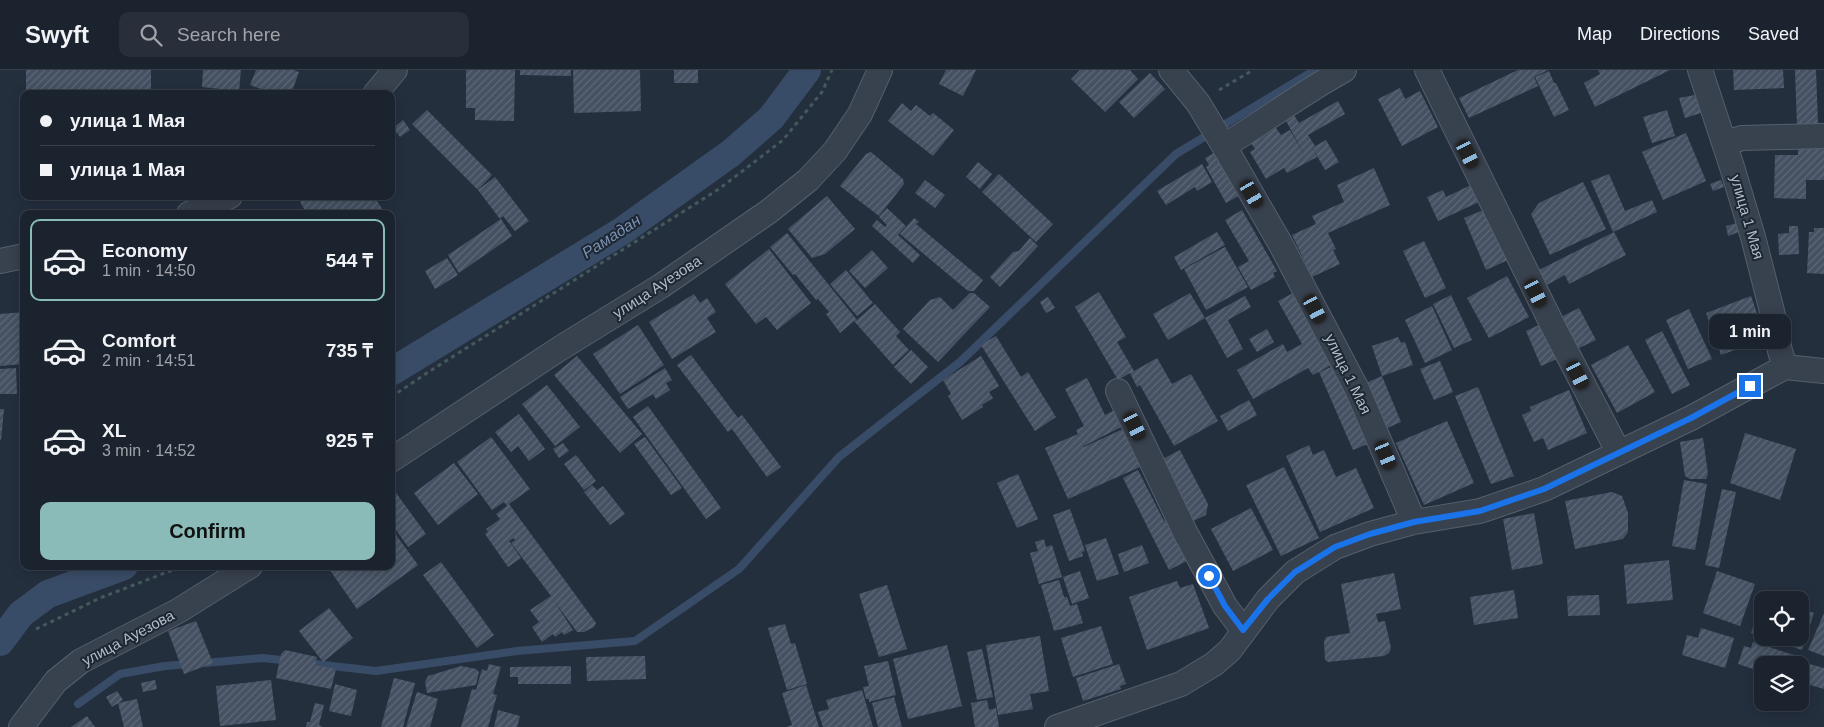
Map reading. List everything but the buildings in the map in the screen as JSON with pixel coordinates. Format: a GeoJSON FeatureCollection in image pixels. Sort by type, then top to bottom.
{"type":"FeatureCollection","features":[{"type":"Feature","properties":{"kind":"street"},"geometry":{"type":"LineString","coordinates":[[378,90],[395,70]]}},
{"type":"Feature","properties":{"kind":"street","name":"улица Ауезова"},"geometry":{"type":"LineString","coordinates":[[395,457],[559,349],[661,286],[775,207],[808,180],[835,151],[860,114],[880,70]]}},
{"type":"Feature","properties":{"kind":"street"},"geometry":{"type":"LineString","coordinates":[[1171,70],[1198,103],[1224,146],[1344,70]]}},
{"type":"Feature","properties":{"kind":"street"},"geometry":{"type":"LineString","coordinates":[[1427,70],[1554,328],[1619,453]]}},
{"type":"Feature","properties":{"kind":"street","name":"улица 1 Мая"},"geometry":{"type":"LineString","coordinates":[[1700,70],[1753,237],[1785,366]]}},
{"type":"Feature","properties":{"kind":"street"},"geometry":{"type":"LineString","coordinates":[[1724,143],[1742,138],[1824,136]]}},
{"type":"Feature","properties":{"kind":"street","name":"улица 1 Мая"},"geometry":{"type":"LineString","coordinates":[[1224,146],[1280,243],[1358,389],[1414,522]]}},
{"type":"Feature","properties":{"kind":"street"},"geometry":{"type":"LineString","coordinates":[[198,210],[221,200]]}},
{"type":"Feature","properties":{"kind":"street"},"geometry":{"type":"LineString","coordinates":[[0,261],[20,257]]}},
{"type":"Feature","properties":{"kind":"street"},"geometry":{"type":"LineString","coordinates":[[1057,727],[1181,684],[1214,664],[1230,650],[1243,630],[1275,592],[1295,572],[1335,547],[1370,534],[1414,522],[1480,511],[1535,492],[1691,418],[1785,366],[1824,371]]}},
{"type":"Feature","properties":{"kind":"street"},"geometry":{"type":"LineString","coordinates":[[1118,391],[1190,540],[1225,606],[1243,630]]}},
{"type":"Feature","properties":{"kind":"street","name":"улица Ауезова"},"geometry":{"type":"LineString","coordinates":[[21,727],[56,681],[81,661],[178,611],[244,570]]}},
{"type":"Feature","properties":{"kind":"path"},"geometry":{"type":"LineString","coordinates":[[395,394],[430,370],[719,189],[783,140],[822,92],[832,70]]}},
{"type":"Feature","properties":{"kind":"path"},"geometry":{"type":"LineString","coordinates":[[1198,103],[1253,70]]}},
{"type":"Feature","properties":{"kind":"path"},"geometry":{"type":"LineString","coordinates":[[36,629],[100,598],[173,570]]}},
{"type":"Feature","properties":{"kind":"waterway","name":"Рамадан"},"geometry":{"type":"LineString","coordinates":[[395,370],[622,231],[731,153],[771,118],[807,70]]}},
{"type":"Feature","properties":{"kind":"waterway"},"geometry":{"type":"LineString","coordinates":[[306,663],[376,671],[517,651],[635,641],[739,569],[839,457],[960,362],[1176,154],[1315,70]]}},
{"type":"Feature","properties":{"kind":"waterway","name":"Рамадан"},"geometry":{"type":"LineString","coordinates":[[0,642],[21,614],[48,594],[113,570]]}},
{"type":"Feature","properties":{"kind":"waterway"},"geometry":{"type":"LineString","coordinates":[[204,663],[263,658],[290,661]]}},
{"type":"Feature","properties":{"kind":"waterway"},"geometry":{"type":"LineString","coordinates":[[78,704],[120,674],[165,666],[190,664]]}},
{"type":"Feature","properties":{"kind":"route"},"geometry":{"type":"LineString","coordinates":[[1209,576],[1225,606],[1243,630],[1268,599],[1295,572],[1335,547],[1370,534],[1414,522],[1480,511],[1544,489],[1691,418],[1750,386]]}}]}
